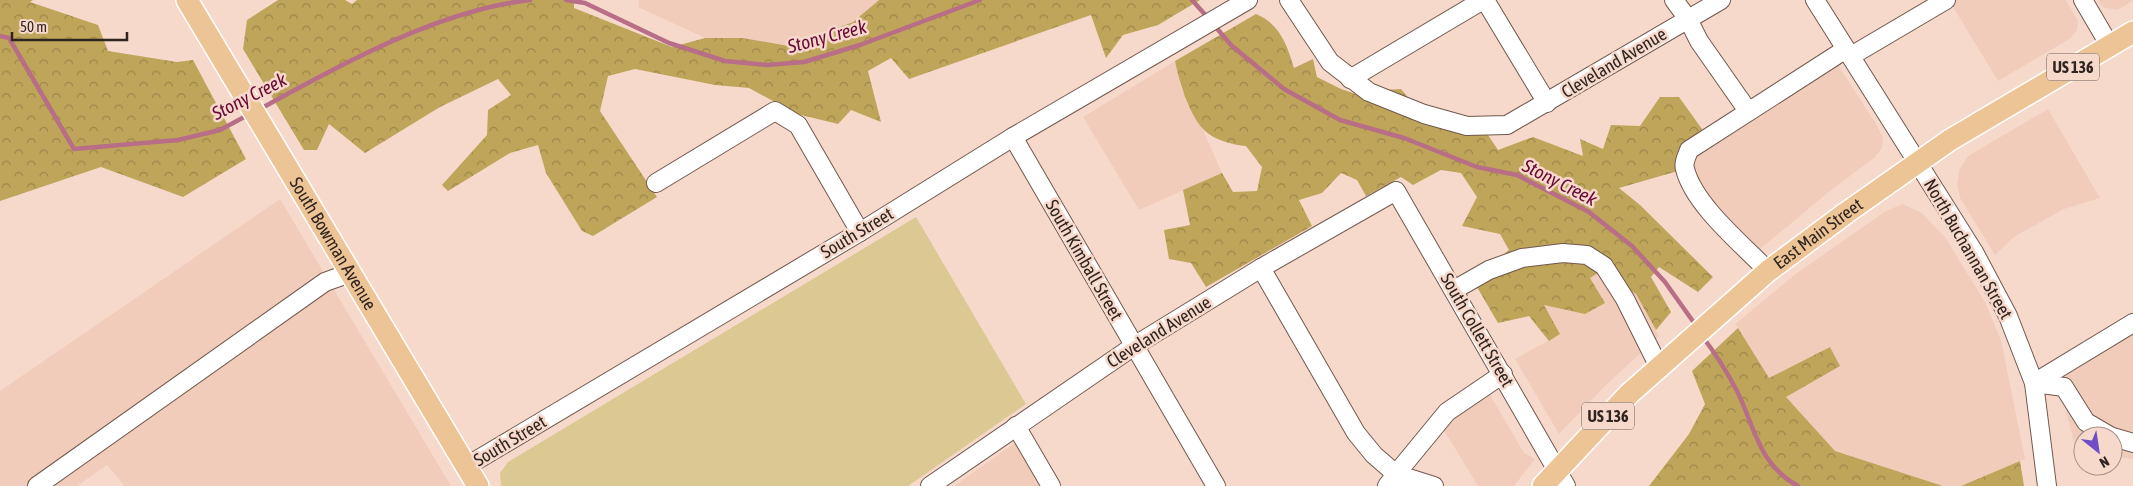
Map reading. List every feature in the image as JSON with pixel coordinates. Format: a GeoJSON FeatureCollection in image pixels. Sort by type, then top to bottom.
{"type":"FeatureCollection","features":[{"type":"Feature","properties":{"kind":"main road","name":"South Bowman Avenue"},"geometry":{"type":"LineString","coordinates":[[187,0],[478,486]]}},
{"type":"Feature","properties":{"kind":"main road","name":"East Main Street"},"geometry":{"type":"LineString","coordinates":[[1543,486],[1562,478],[1629,394],[1768,271],[1846,213],[1950,140],[2133,32]]}},
{"type":"Feature","properties":{"kind":"street"},"geometry":{"type":"LineString","coordinates":[[1289,0],[1330,62],[1350,79],[1484,0],[1547,103]]}},
{"type":"Feature","properties":{"kind":"street"},"geometry":{"type":"LineString","coordinates":[[1674,0],[1688,19],[1699,41],[1748,111]]}},
{"type":"Feature","properties":{"kind":"street","name":"Cleveland Avenue"},"geometry":{"type":"LineString","coordinates":[[1350,79],[1369,92],[1424,114],[1467,126],[1506,125],[1547,103],[1721,0]]}},
{"type":"Feature","properties":{"kind":"street","name":"North Buchannan Street"},"geometry":{"type":"LineString","coordinates":[[1815,0],[1974,252],[2008,316],[2034,383],[2042,466],[2047,486]]}},
{"type":"Feature","properties":{"kind":"street"},"geometry":{"type":"LineString","coordinates":[[1768,271],[1707,207],[1690,184],[1684,166],[1689,150],[1748,111],[1848,52],[1946,0]]}},
{"type":"Feature","properties":{"kind":"street"},"geometry":{"type":"LineString","coordinates":[[2083,0],[2110,46]]}},
{"type":"Feature","properties":{"kind":"street","name":"South Street"},"geometry":{"type":"LineString","coordinates":[[467,466],[860,232],[1013,137],[1241,4]]}},
{"type":"Feature","properties":{"kind":"street"},"geometry":{"type":"LineString","coordinates":[[656,183],[775,111],[798,125],[860,232]]}},
{"type":"Feature","properties":{"kind":"street","name":"South Kimball Street"},"geometry":{"type":"LineString","coordinates":[[1013,137],[1216,486]]}},
{"type":"Feature","properties":{"kind":"street","name":"Cleveland Avenue"},"geometry":{"type":"LineString","coordinates":[[930,486],[1134,346],[1261,268],[1396,191]]}},
{"type":"Feature","properties":{"kind":"street","name":"South Collett Street"},"geometry":{"type":"LineString","coordinates":[[1396,191],[1562,478]]}},
{"type":"Feature","properties":{"kind":"street"},"geometry":{"type":"LineString","coordinates":[[1454,290],[1489,270],[1522,258],[1562,253],[1587,255],[1604,266],[1626,299],[1659,367]]}},
{"type":"Feature","properties":{"kind":"street"},"geometry":{"type":"LineString","coordinates":[[1261,268],[1356,433],[1394,482],[1434,486]]}},
{"type":"Feature","properties":{"kind":"street"},"geometry":{"type":"LineString","coordinates":[[36,486],[325,282],[350,273]]}},
{"type":"Feature","properties":{"kind":"street"},"geometry":{"type":"LineString","coordinates":[[2034,383],[2133,323]]}},
{"type":"Feature","properties":{"kind":"street"},"geometry":{"type":"LineString","coordinates":[[1394,482],[1447,412],[1503,374]]}},
{"type":"Feature","properties":{"kind":"street"},"geometry":{"type":"LineString","coordinates":[[2034,383],[2064,387],[2086,422],[2093,426]]}},
{"type":"Feature","properties":{"kind":"street"},"geometry":{"type":"LineString","coordinates":[[1016,426],[1051,486]]}},
{"type":"Feature","properties":{"kind":"shaded area"},"geometry":{"type":"Polygon","coordinates":[[[639,0],[879,0],[853,22],[789,46],[743,38],[705,38],[638,7],[639,0]]]}},
{"type":"Feature","properties":{"kind":"shaded area"},"geometry":{"type":"Polygon","coordinates":[[[1949,0],[2066,0],[2078,21],[2077,30],[2071,38],[1998,81],[1949,0]]]}},
{"type":"Feature","properties":{"kind":"shaded area"},"geometry":{"type":"Polygon","coordinates":[[[2098,0],[2133,1],[2117,10],[2102,7],[2098,0]]]}},
{"type":"Feature","properties":{"kind":"shaded area"},"geometry":{"type":"Polygon","coordinates":[[[1833,57],[1883,137],[1882,148],[1874,158],[1830,191],[1753,255],[1691,184],[1689,150],[1833,57]]]}},
{"type":"Feature","properties":{"kind":"shaded area"},"geometry":{"type":"Polygon","coordinates":[[[1175,61],[1181,88],[1203,130],[1222,173],[1139,210],[1083,117],[1175,61]]]}},
{"type":"Feature","properties":{"kind":"shaded area"},"geometry":{"type":"Polygon","coordinates":[[[2048,109],[2100,198],[2064,209],[2014,237],[1995,255],[1960,198],[1957,184],[1959,170],[1968,156],[2048,109]]]}},
{"type":"Feature","properties":{"kind":"shaded area"},"geometry":{"type":"Polygon","coordinates":[[[280,199],[451,486],[125,486],[107,465],[77,486],[0,486],[0,391],[280,199]]]}},
{"type":"Feature","properties":{"kind":"shaded area"},"geometry":{"type":"Polygon","coordinates":[[[1903,204],[1922,213],[1945,237],[1985,302],[2001,340],[2025,459],[1961,486],[1943,486],[1835,451],[1769,379],[1735,324],[1797,273],[1886,211],[1903,204]]]}},
{"type":"Feature","properties":{"kind":"shaded area"},"geometry":{"type":"Polygon","coordinates":[[[916,217],[1026,404],[908,486],[501,486],[500,473],[508,462],[916,217]]]}},
{"type":"Feature","properties":{"kind":"shaded area"},"geometry":{"type":"Polygon","coordinates":[[[1598,273],[1636,294],[1659,336],[1603,388],[1559,434],[1515,359],[1560,334],[1543,304],[1598,273]]]}},
{"type":"Feature","properties":{"kind":"shaded area"},"geometry":{"type":"Polygon","coordinates":[[[2133,330],[2133,459],[2123,458],[2123,426],[2073,426],[2073,439],[2057,374],[2133,330]]]}},
{"type":"Feature","properties":{"kind":"shaded area"},"geometry":{"type":"Polygon","coordinates":[[[1485,386],[1524,453],[1535,459],[1514,486],[1478,486],[1439,422],[1485,386]]]}},
{"type":"Feature","properties":{"kind":"shaded area"},"geometry":{"type":"Polygon","coordinates":[[[1019,440],[1046,486],[954,486],[1019,440]]]}},
{"type":"Feature","properties":{"kind":"green space"},"geometry":{"type":"Polygon","coordinates":[[[0,0],[33,0],[30,2],[98,25],[108,51],[177,62],[193,60],[246,159],[183,197],[101,167],[0,201],[0,0]]]}},
{"type":"Feature","properties":{"kind":"green space"},"geometry":{"type":"Polygon","coordinates":[[[278,0],[345,0],[352,4],[357,0],[574,0],[574,8],[672,47],[705,38],[743,38],[789,46],[853,22],[879,0],[1200,0],[1158,25],[1123,35],[1106,58],[1091,15],[909,79],[891,58],[868,71],[881,122],[851,110],[838,124],[797,114],[749,88],[715,85],[635,69],[608,76],[600,111],[657,197],[593,236],[582,231],[546,173],[538,145],[510,153],[448,191],[442,185],[487,135],[488,110],[511,95],[498,79],[440,107],[365,153],[329,124],[317,150],[304,150],[243,49],[247,20],[278,0]]]}},
{"type":"Feature","properties":{"kind":"green space"},"geometry":{"type":"Polygon","coordinates":[[[1256,14],[1277,29],[1285,43],[1294,68],[1313,59],[1317,77],[1341,89],[1379,102],[1385,90],[1401,89],[1411,101],[1486,132],[1498,150],[1533,137],[1583,156],[1580,139],[1603,149],[1611,125],[1640,126],[1660,97],[1679,97],[1702,129],[1678,171],[1619,188],[1640,205],[1713,277],[1698,292],[1659,267],[1651,277],[1671,312],[1656,330],[1636,294],[1598,273],[1590,278],[1605,303],[1585,314],[1544,305],[1560,334],[1549,341],[1529,316],[1498,323],[1477,287],[1478,275],[1509,250],[1500,234],[1462,226],[1477,197],[1461,173],[1441,170],[1413,185],[1401,177],[1366,196],[1357,180],[1341,173],[1322,193],[1299,200],[1312,226],[1206,287],[1191,263],[1169,259],[1164,230],[1190,225],[1183,190],[1222,173],[1233,192],[1257,191],[1262,167],[1246,146],[1223,141],[1212,136],[1198,123],[1189,106],[1175,61],[1256,14]]]}},
{"type":"Feature","properties":{"kind":"green space"},"geometry":{"type":"Polygon","coordinates":[[[1738,328],[1769,378],[1830,347],[1840,366],[1786,397],[1835,451],[1943,486],[1649,486],[1689,434],[1705,404],[1692,371],[1738,328]]]}},
{"type":"Feature","properties":{"kind":"green space"},"geometry":{"type":"Polygon","coordinates":[[[2020,461],[2024,486],[1961,486],[2020,461]]]}},
{"type":"Feature","properties":{"kind":"waterway","name":"Stony Creek"},"geometry":{"type":"LineString","coordinates":[[260,109],[357,58],[426,27],[461,15],[530,0]]}},
{"type":"Feature","properties":{"kind":"waterway","name":"Stony Creek"},"geometry":{"type":"LineString","coordinates":[[566,0],[585,3],[669,43],[725,61],[767,65],[804,62],[860,45],[980,0]]}},
{"type":"Feature","properties":{"kind":"waterway","name":"Stony Creek"},"geometry":{"type":"LineString","coordinates":[[1192,0],[1209,19]]}},
{"type":"Feature","properties":{"kind":"waterway","name":"Stony Creek"},"geometry":{"type":"LineString","coordinates":[[1214,25],[1231,45],[1284,89],[1340,120],[1404,138],[1477,167],[1517,175],[1589,212],[1632,246],[1665,282],[1697,327]]}},
{"type":"Feature","properties":{"kind":"waterway","name":"Stony Creek"},"geometry":{"type":"LineString","coordinates":[[0,36],[9,38],[74,149],[178,140],[220,130],[248,115]]}},
{"type":"Feature","properties":{"kind":"waterway","name":"Stony Creek"},"geometry":{"type":"LineString","coordinates":[[1702,336],[1721,363],[1737,391],[1759,444],[1766,456],[1774,467],[1798,486]]}}]}
